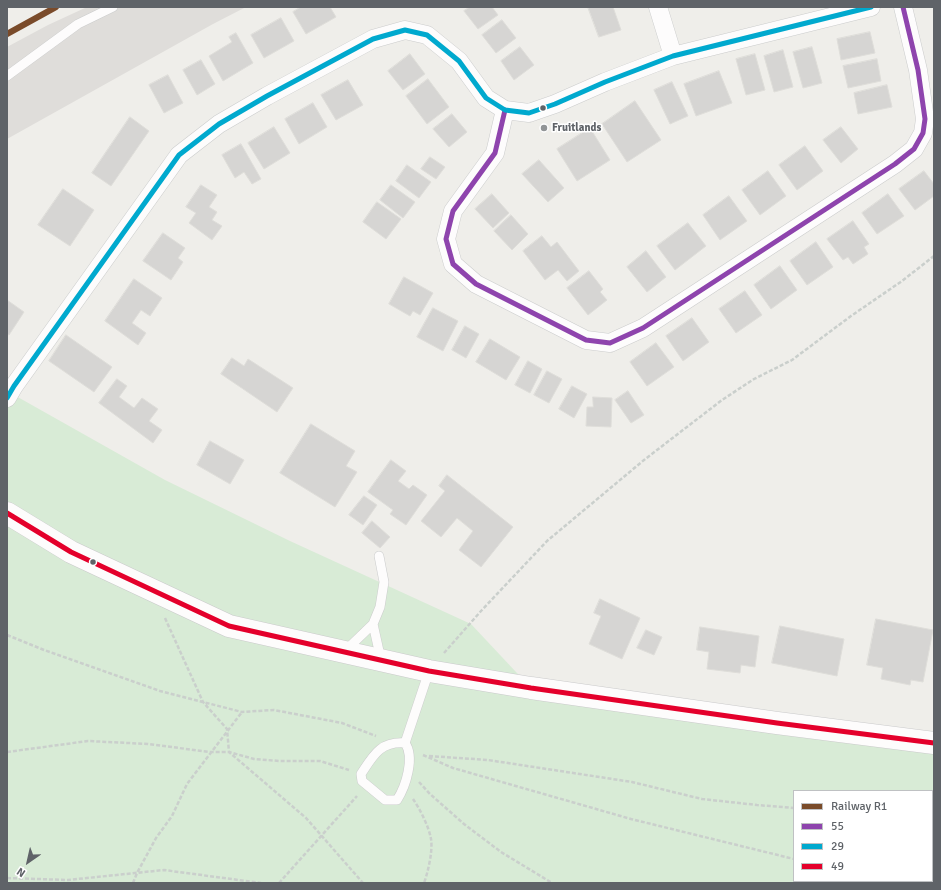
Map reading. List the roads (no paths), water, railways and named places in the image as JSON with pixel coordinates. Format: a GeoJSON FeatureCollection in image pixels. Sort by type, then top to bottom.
{"type":"FeatureCollection","features":[{"type":"Feature","properties":{"kind":"street"},"geometry":{"type":"LineString","coordinates":[[658,7],[673,56]]}},
{"type":"Feature","properties":{"kind":"street"},"geometry":{"type":"LineString","coordinates":[[505,110],[495,153],[453,211],[446,239],[453,264],[476,284],[586,340],[610,343],[643,328],[895,164],[914,149],[923,133],[925,119],[918,70],[903,7]]}},
{"type":"Feature","properties":{"kind":"street"},"geometry":{"type":"LineString","coordinates":[[7,398],[178,154],[219,124],[373,39],[405,30],[427,35],[459,61],[486,98],[505,110],[528,113],[555,104],[605,82],[673,56],[864,8]]}},
{"type":"Feature","properties":{"kind":"street"},"geometry":{"type":"LineString","coordinates":[[7,513],[71,552],[229,626],[382,662],[428,671],[531,688],[777,723],[934,743]]}},
{"type":"Feature","properties":{"kind":"lane"},"geometry":{"type":"LineString","coordinates":[[7,76],[78,24],[113,7]]}},
{"type":"Feature","properties":{"kind":"lane"},"geometry":{"type":"LineString","coordinates":[[343,653],[373,624],[380,607],[384,582],[379,556]]}},
{"type":"Feature","properties":{"kind":"lane"},"geometry":{"type":"LineString","coordinates":[[373,624],[382,662]]}},
{"type":"Feature","properties":{"kind":"lane"},"geometry":{"type":"LineString","coordinates":[[407,746],[396,742],[382,748],[373,755],[361,774],[362,781],[385,800],[397,800],[405,786],[408,771],[407,746],[428,671]]}},
{"type":"Feature","properties":{"kind":"rail line","name":"R1"},"geometry":{"type":"LineString","coordinates":[[7,34],[56,7]]}},
{"type":"Feature","properties":{"kind":"place","name":"Fruitlands"},"geometry":{"type":"Point","coordinates":[544,128]}}]}
